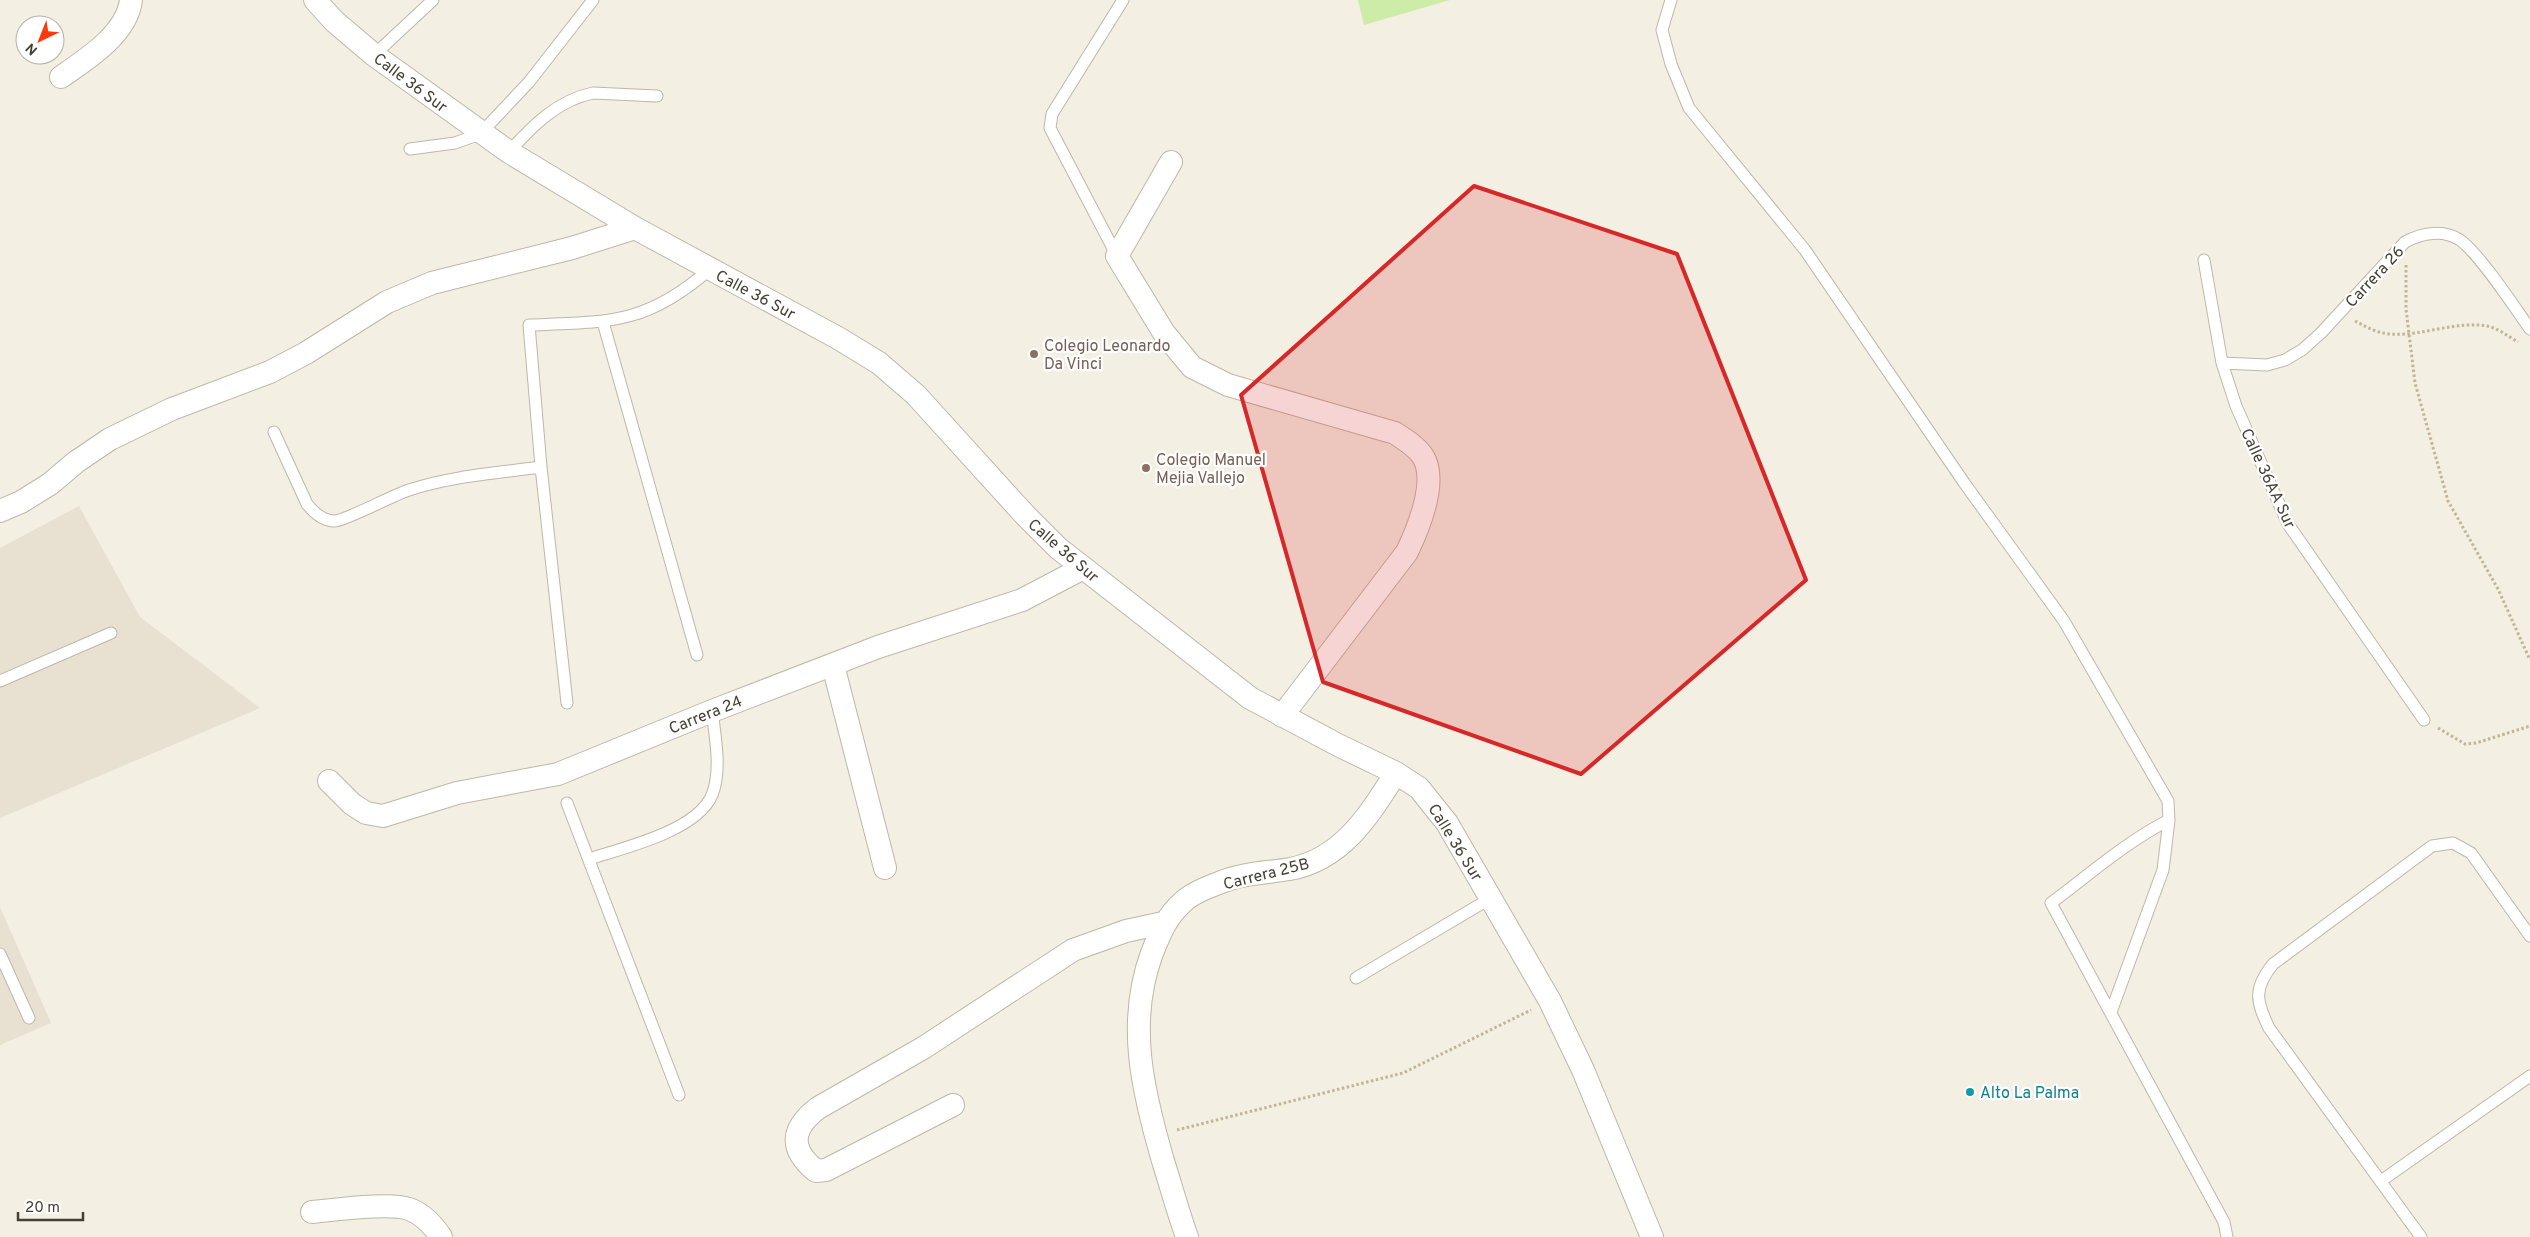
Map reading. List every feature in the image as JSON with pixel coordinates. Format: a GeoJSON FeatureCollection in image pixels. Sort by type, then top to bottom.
{"type":"FeatureCollection","features":[{"type":"Feature","properties":{"kind":"street"},"geometry":{"type":"LineString","coordinates":[[61,78],[92,56],[112,35],[130,11],[131,0]]}},
{"type":"Feature","properties":{"kind":"street","name":"Calle 36 Sur"},"geometry":{"type":"LineString","coordinates":[[315,0],[334,21],[374,55],[480,134],[635,228],[838,338],[878,363],[916,395],[1031,522],[1058,548],[1083,568],[1250,698],[1396,773],[1419,788],[1447,823],[1550,1000],[1582,1070],[1652,1237]]}},
{"type":"Feature","properties":{"kind":"street"},"geometry":{"type":"LineString","coordinates":[[1171,162],[1117,256],[1164,333],[1192,367],[1228,384],[1395,433],[1412,445],[1423,456],[1428,471],[1426,494],[1419,527],[1408,552],[1282,716]]}},
{"type":"Feature","properties":{"kind":"street"},"geometry":{"type":"LineString","coordinates":[[0,511],[21,502],[50,484],[76,462],[110,440],[172,409],[270,372],[306,353],[387,302],[432,283],[572,248],[635,228]]}},
{"type":"Feature","properties":{"kind":"street","name":"Carrera 24"},"geometry":{"type":"LineString","coordinates":[[329,781],[352,804],[366,813],[383,816],[457,794],[558,774],[712,711],[878,647],[1022,600],[1083,568]]}},
{"type":"Feature","properties":{"kind":"street"},"geometry":{"type":"LineString","coordinates":[[833,665],[885,868]]}},
{"type":"Feature","properties":{"kind":"street","name":"Carrera 25B"},"geometry":{"type":"LineString","coordinates":[[1187,1237],[1156,1136],[1140,1068],[1137,1040],[1138,1006],[1148,965],[1164,923],[1184,901],[1220,882],[1248,875],[1292,868],[1326,854],[1342,844],[1365,820],[1396,773]]}},
{"type":"Feature","properties":{"kind":"street"},"geometry":{"type":"LineString","coordinates":[[953,1104],[826,1170],[816,1171],[807,1164],[798,1147],[796,1131],[804,1119],[818,1108],[923,1048],[1074,950],[1116,934],[1164,923]]}},
{"type":"Feature","properties":{"kind":"street"},"geometry":{"type":"LineString","coordinates":[[312,1212],[395,1206],[408,1208],[432,1224],[441,1237]]}},
{"type":"Feature","properties":{"kind":"lane"},"geometry":{"type":"LineString","coordinates":[[374,55],[433,0]]}},
{"type":"Feature","properties":{"kind":"lane"},"geometry":{"type":"LineString","coordinates":[[410,149],[455,143],[480,134],[529,82],[593,0]]}},
{"type":"Feature","properties":{"kind":"lane"},"geometry":{"type":"LineString","coordinates":[[1117,256],[1050,128],[1052,114],[1123,0]]}},
{"type":"Feature","properties":{"kind":"lane"},"geometry":{"type":"LineString","coordinates":[[1671,0],[1662,30],[1671,64],[1689,108],[1805,250],[1965,484],[2064,620],[2168,802],[2163,870],[2111,1012]]}},
{"type":"Feature","properties":{"kind":"lane"},"geometry":{"type":"LineString","coordinates":[[509,152],[549,112],[584,94],[657,96]]}},
{"type":"Feature","properties":{"kind":"lane","name":"Carrera 26"},"geometry":{"type":"LineString","coordinates":[[2222,363],[2267,365],[2285,360],[2308,344],[2339,314],[2405,242],[2420,234],[2450,235],[2461,241],[2480,261],[2530,329]]}},
{"type":"Feature","properties":{"kind":"lane","name":"Calle 36AA Sur"},"geometry":{"type":"LineString","coordinates":[[2204,260],[2222,363],[2236,406],[2288,524],[2424,720]]}},
{"type":"Feature","properties":{"kind":"lane"},"geometry":{"type":"LineString","coordinates":[[567,703],[541,467],[529,326],[603,322],[649,311],[688,288],[710,269]]}},
{"type":"Feature","properties":{"kind":"lane"},"geometry":{"type":"LineString","coordinates":[[603,322],[697,655]]}},
{"type":"Feature","properties":{"kind":"lane"},"geometry":{"type":"LineString","coordinates":[[274,432],[307,504],[313,512],[323,518],[336,521],[409,490],[432,484],[541,467]]}},
{"type":"Feature","properties":{"kind":"lane"},"geometry":{"type":"LineString","coordinates":[[0,681],[111,634]]}},
{"type":"Feature","properties":{"kind":"lane"},"geometry":{"type":"LineString","coordinates":[[589,859],[677,828],[696,814],[712,795],[718,758],[712,711]]}},
{"type":"Feature","properties":{"kind":"lane"},"geometry":{"type":"LineString","coordinates":[[567,803],[679,1095]]}},
{"type":"Feature","properties":{"kind":"lane"},"geometry":{"type":"LineString","coordinates":[[2168,820],[2125,846],[2051,903],[2224,1222],[2227,1237]]}},
{"type":"Feature","properties":{"kind":"lane"},"geometry":{"type":"LineString","coordinates":[[2422,1237],[2269,1028],[2259,1008],[2260,979],[2273,964],[2432,846],[2453,843],[2471,853],[2530,936]]}},
{"type":"Feature","properties":{"kind":"lane"},"geometry":{"type":"LineString","coordinates":[[1356,978],[1491,898]]}},
{"type":"Feature","properties":{"kind":"lane"},"geometry":{"type":"LineString","coordinates":[[0,954],[29,1018]]}},
{"type":"Feature","properties":{"kind":"lane"},"geometry":{"type":"LineString","coordinates":[[2381,1180],[2530,1076]]}},
{"type":"Feature","properties":{"kind":"path"},"geometry":{"type":"LineString","coordinates":[[2405,242],[2409,332],[2414,383],[2448,501],[2498,589],[2530,660]]}},
{"type":"Feature","properties":{"kind":"path"},"geometry":{"type":"LineString","coordinates":[[2339,314],[2379,332],[2396,334],[2470,324],[2490,327],[2522,344]]}},
{"type":"Feature","properties":{"kind":"path"},"geometry":{"type":"LineString","coordinates":[[2424,720],[2465,744],[2476,744],[2530,726]]}},
{"type":"Feature","properties":{"kind":"path"},"geometry":{"type":"LineString","coordinates":[[1156,1136],[1403,1073],[1550,1000]]}},
{"type":"Feature","properties":{"kind":"highlighted area"},"geometry":{"type":"Polygon","coordinates":[[[1474,186],[1677,254],[1806,580],[1581,774],[1323,682],[1241,395],[1474,186]]]}},
{"type":"Feature","properties":{"kind":"shaded area"},"geometry":{"type":"Polygon","coordinates":[[[79,506],[140,617],[260,708],[0,818],[0,548],[79,506]]]}},
{"type":"Feature","properties":{"kind":"shaded area"},"geometry":{"type":"Polygon","coordinates":[[[0,907],[51,1023],[0,1045],[0,907]]]}},
{"type":"Feature","properties":{"kind":"green space"},"geometry":{"type":"Polygon","coordinates":[[[1358,0],[1450,0],[1364,25],[1358,0]]]}},
{"type":"Feature","properties":{"kind":"place","name":"Colegio Leonardo Da Vinci"},"geometry":{"type":"Point","coordinates":[1034,354]}},
{"type":"Feature","properties":{"kind":"place","name":"Colegio Manuel Mejia Vallejo"},"geometry":{"type":"Point","coordinates":[1146,468]}},
{"type":"Feature","properties":{"kind":"place","name":"Alto La Palma"},"geometry":{"type":"Point","coordinates":[1970,1092]}}]}
